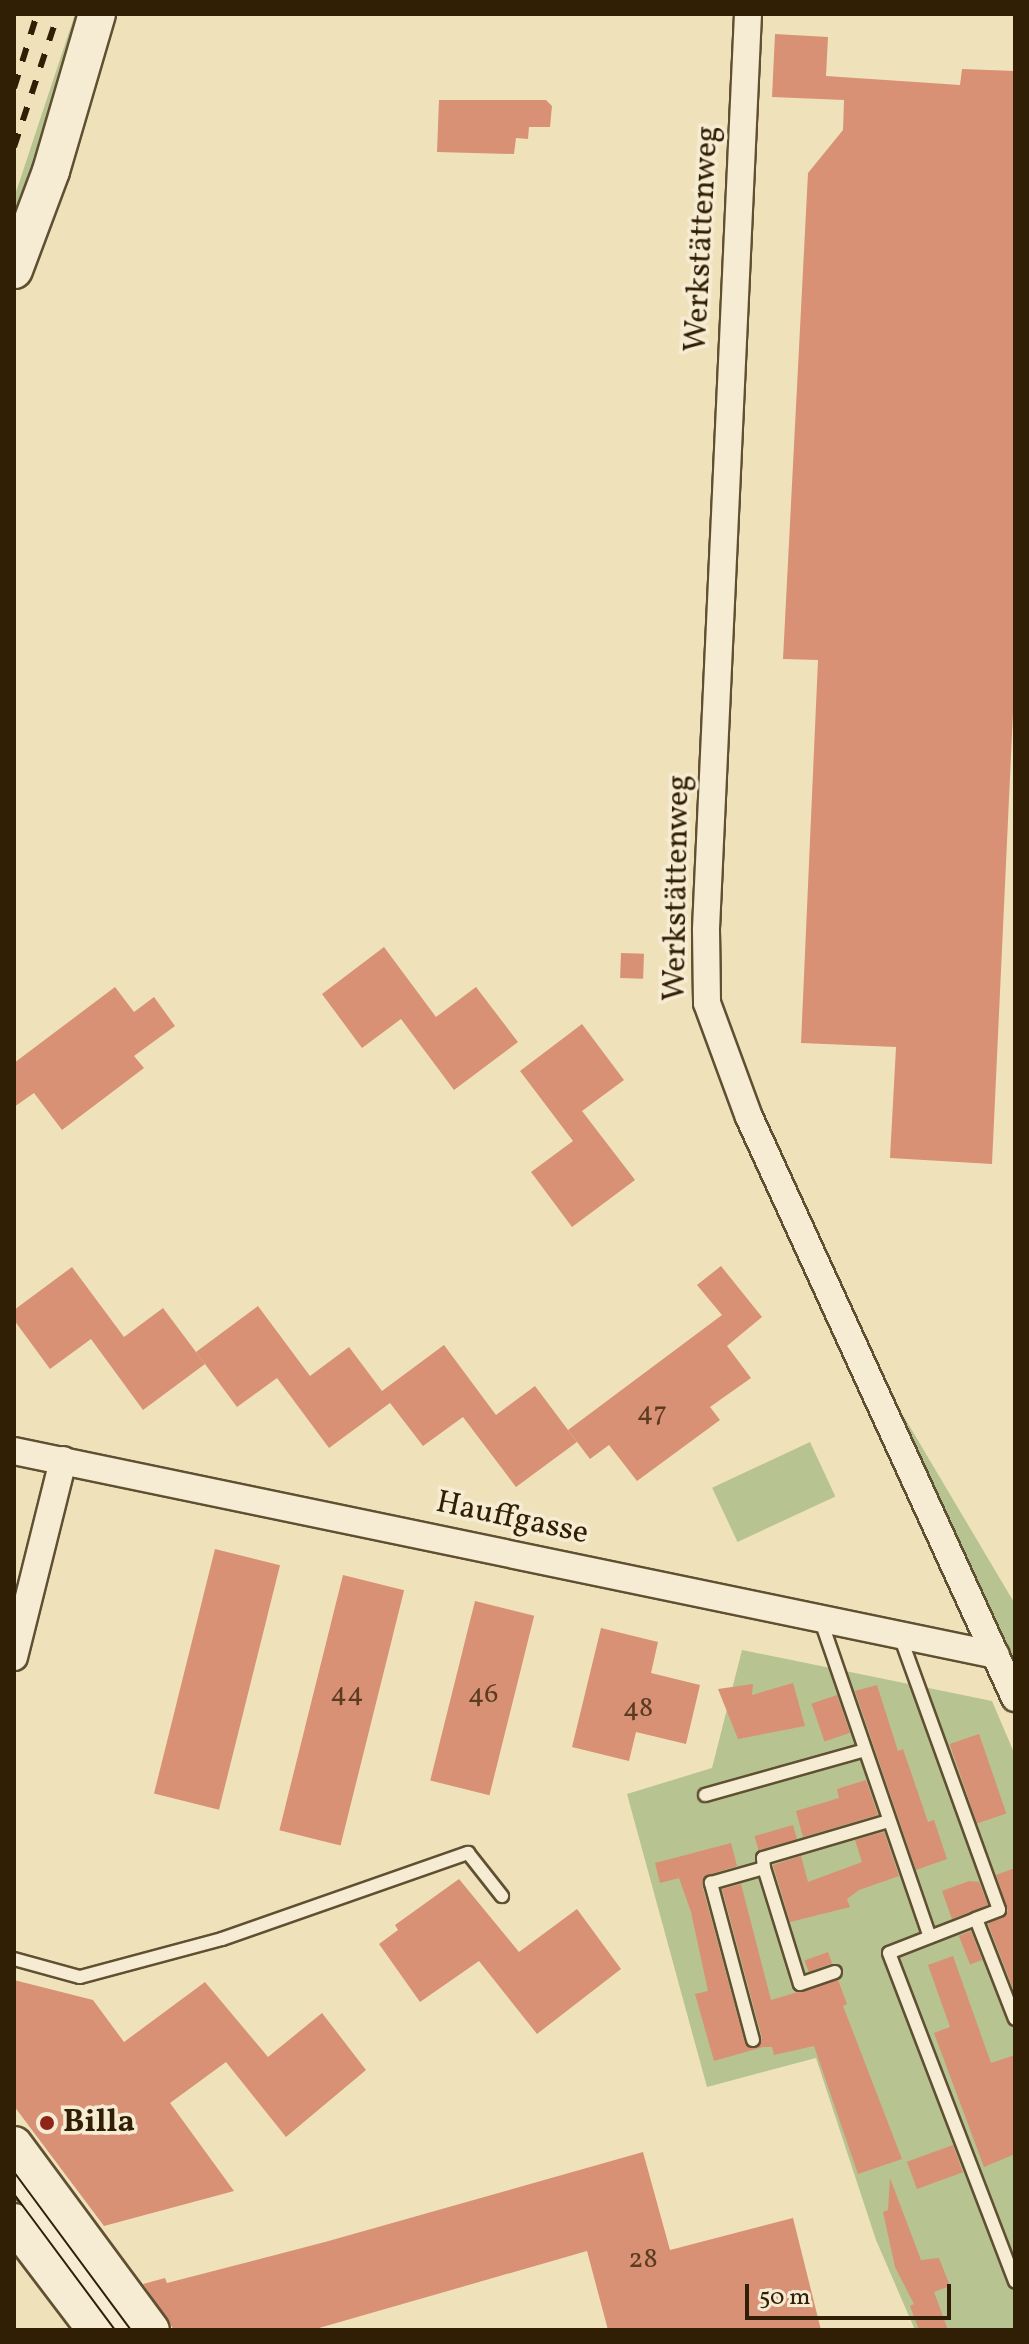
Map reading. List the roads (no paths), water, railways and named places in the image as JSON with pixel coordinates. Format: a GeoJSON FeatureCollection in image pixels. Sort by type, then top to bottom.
{"type":"FeatureCollection","features":[{"type":"Feature","properties":{"kind":"main road"},"geometry":{"type":"LineString","coordinates":[[14,270],[51,171],[97,14]]}},
{"type":"Feature","properties":{"kind":"main road"},"geometry":{"type":"LineString","coordinates":[[14,2145],[151,2330]]}},
{"type":"Feature","properties":{"kind":"main road"},"geometry":{"type":"LineString","coordinates":[[19,2238],[96,2330]]}},
{"type":"Feature","properties":{"kind":"street","name":"Werkstättenweg"},"geometry":{"type":"LineString","coordinates":[[748,14],[705,977],[712,1025],[749,1117],[1015,1698]]}},
{"type":"Feature","properties":{"kind":"street","name":"Hauffgasse"},"geometry":{"type":"LineString","coordinates":[[14,1451],[996,1655]]}},
{"type":"Feature","properties":{"kind":"street"},"geometry":{"type":"LineString","coordinates":[[14,1657],[63,1460]]}},
{"type":"Feature","properties":{"kind":"lane"},"geometry":{"type":"LineString","coordinates":[[820,1618],[930,1937]]}},
{"type":"Feature","properties":{"kind":"lane"},"geometry":{"type":"LineString","coordinates":[[900,1636],[999,1910],[889,1953],[1015,2282]]}},
{"type":"Feature","properties":{"kind":"lane"},"geometry":{"type":"LineString","coordinates":[[705,1795],[865,1750]]}},
{"type":"Feature","properties":{"kind":"lane"},"geometry":{"type":"LineString","coordinates":[[835,1972],[800,1984],[763,1858],[889,1821]]}},
{"type":"Feature","properties":{"kind":"lane"},"geometry":{"type":"LineString","coordinates":[[14,1959],[80,1977],[222,1939],[468,1853],[502,1896]]}},
{"type":"Feature","properties":{"kind":"lane"},"geometry":{"type":"LineString","coordinates":[[753,2040],[711,1883],[764,1868]]}},
{"type":"Feature","properties":{"kind":"lane"},"geometry":{"type":"LineString","coordinates":[[976,1919],[1015,2019]]}},
{"type":"Feature","properties":{"kind":"lane"},"geometry":{"type":"LineString","coordinates":[[14,2183],[123,2330]]}},
{"type":"Feature","properties":{"kind":"tram line"},"geometry":{"type":"LineString","coordinates":[[14,2172],[131,2330]]}},
{"type":"Feature","properties":{"kind":"tram line"},"geometry":{"type":"LineString","coordinates":[[14,2194],[115,2330]]}},
{"type":"Feature","properties":{"kind":"railway"},"geometry":{"type":"LineString","coordinates":[[14,88],[37,14]]}},
{"type":"Feature","properties":{"kind":"railway"},"geometry":{"type":"LineString","coordinates":[[14,147],[58,14]]}},
{"type":"Feature","properties":{"kind":"place","name":"Billa"},"geometry":{"type":"Point","coordinates":[47,2123]}}]}
